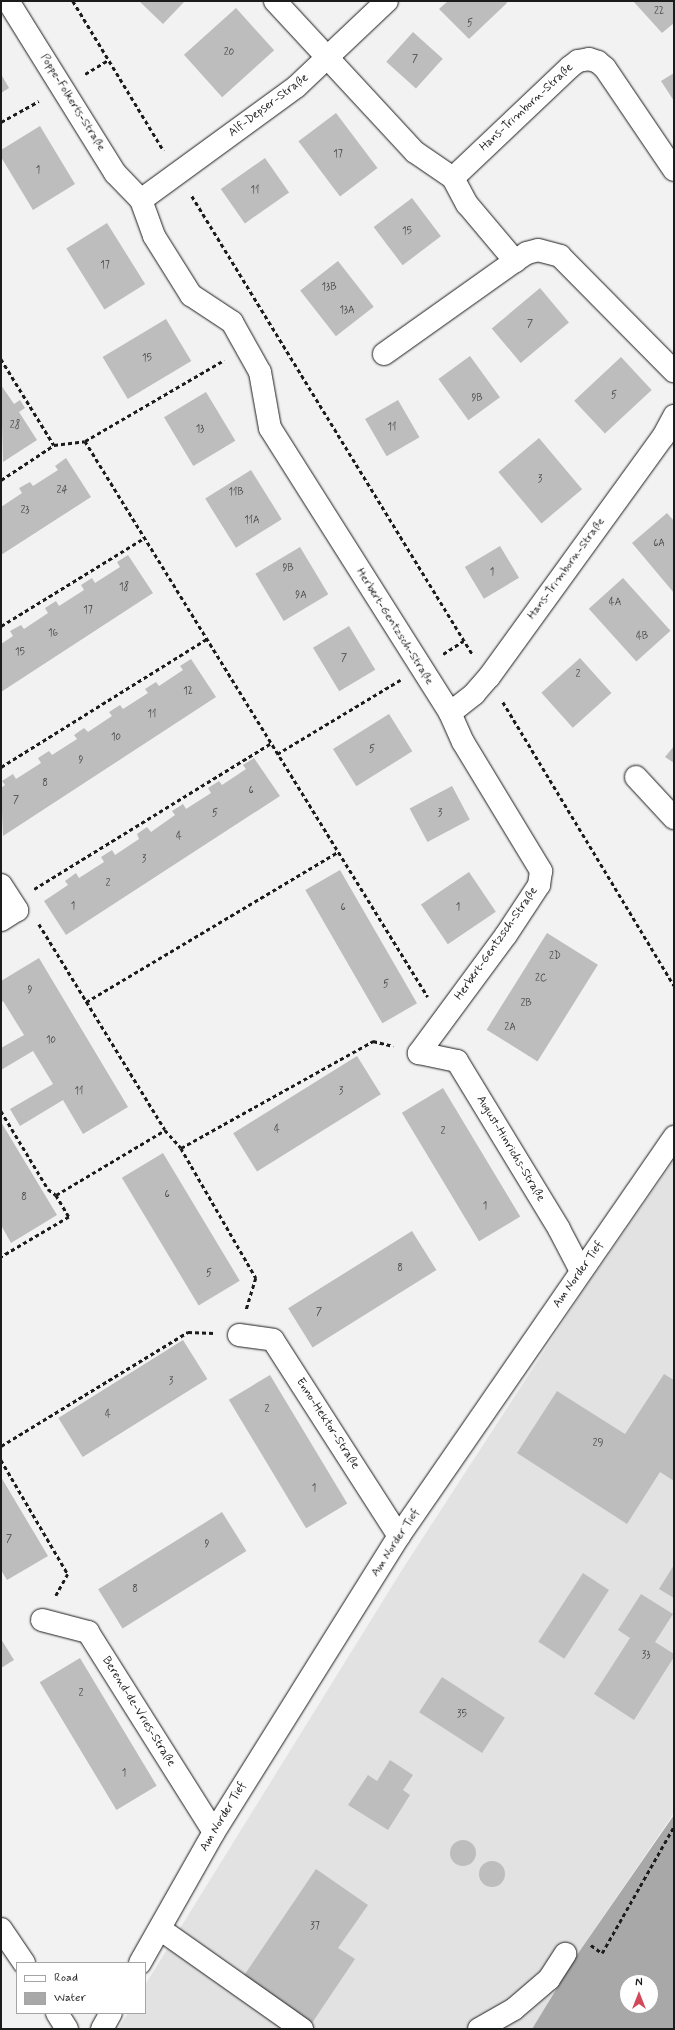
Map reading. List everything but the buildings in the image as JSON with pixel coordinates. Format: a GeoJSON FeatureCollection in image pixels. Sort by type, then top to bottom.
{"type":"FeatureCollection","features":[{"type":"Feature","properties":{"kind":"street","name":"Poppe-Folkerts-Straße"},"geometry":{"type":"LineString","coordinates":[[8,1],[115,173],[141,200]]}},
{"type":"Feature","properties":{"kind":"street"},"geometry":{"type":"LineString","coordinates":[[275,1],[329,57],[415,152],[453,178],[467,204],[515,261]]}},
{"type":"Feature","properties":{"kind":"street","name":"Alf-Depser-Straße"},"geometry":{"type":"LineString","coordinates":[[141,200],[296,87],[388,1]]}},
{"type":"Feature","properties":{"kind":"street","name":"Hans-Trimborn-Straße"},"geometry":{"type":"LineString","coordinates":[[453,178],[570,67],[578,61],[589,59],[598,62],[605,68],[674,170]]}},
{"type":"Feature","properties":{"kind":"street","name":"Herbert-Gentzsch-Straße"},"geometry":{"type":"LineString","coordinates":[[141,200],[154,236],[191,295],[232,322],[260,372],[270,428],[420,668],[450,713],[463,742],[541,871],[539,885],[506,935],[419,1053]]}},
{"type":"Feature","properties":{"kind":"street"},"geometry":{"type":"LineString","coordinates":[[384,354],[515,261],[527,253],[538,250],[560,256],[674,371]]}},
{"type":"Feature","properties":{"kind":"street","name":"Hans-Trimborn-Straße"},"geometry":{"type":"LineString","coordinates":[[450,713],[474,694],[488,677],[663,437],[674,416]]}},
{"type":"Feature","properties":{"kind":"street"},"geometry":{"type":"LineString","coordinates":[[636,777],[674,818]]}},
{"type":"Feature","properties":{"kind":"street"},"geometry":{"type":"LineString","coordinates":[[1,885],[9,915]]}},
{"type":"Feature","properties":{"kind":"street","name":"August-Hinrichs-Straße"},"geometry":{"type":"LineString","coordinates":[[419,1053],[457,1061],[559,1229],[581,1271]]}},
{"type":"Feature","properties":{"kind":"street","name":"Am Norder Tief"},"geometry":{"type":"LineString","coordinates":[[141,1962],[214,1832],[399,1536],[674,1137]]}},
{"type":"Feature","properties":{"kind":"street","name":"Enno-Hektor-Straße"},"geometry":{"type":"LineString","coordinates":[[239,1335],[273,1340],[399,1536]]}},
{"type":"Feature","properties":{"kind":"street","name":"Berend-de-Vries-Straße"},"geometry":{"type":"LineString","coordinates":[[42,1620],[88,1632],[214,1832]]}},
{"type":"Feature","properties":{"kind":"street"},"geometry":{"type":"LineString","coordinates":[[1,1929],[23,1962]]}},
{"type":"Feature","properties":{"kind":"street"},"geometry":{"type":"LineString","coordinates":[[160,1929],[302,2029]]}},
{"type":"Feature","properties":{"kind":"street"},"geometry":{"type":"LineString","coordinates":[[479,2029],[514,2009],[549,1979],[565,1954]]}},
{"type":"Feature","properties":{"kind":"street"},"geometry":{"type":"LineString","coordinates":[[58,2014],[67,2029]]}},
{"type":"Feature","properties":{"kind":"street"},"geometry":{"type":"LineString","coordinates":[[102,2029],[110,2014]]}},
{"type":"Feature","properties":{"kind":"path"},"geometry":{"type":"LineString","coordinates":[[72,1],[463,641],[488,677],[674,985]]}},
{"type":"Feature","properties":{"kind":"path"},"geometry":{"type":"LineString","coordinates":[[1,480],[54,445],[85,441],[246,347],[273,329]]}},
{"type":"Feature","properties":{"kind":"path"},"geometry":{"type":"LineString","coordinates":[[1,359],[54,445]]}},
{"type":"Feature","properties":{"kind":"path"},"geometry":{"type":"LineString","coordinates":[[85,441],[270,743],[429,998],[427,1006]]}},
{"type":"Feature","properties":{"kind":"path"},"geometry":{"type":"LineString","coordinates":[[1,626],[144,538]]}},
{"type":"Feature","properties":{"kind":"path"},"geometry":{"type":"LineString","coordinates":[[1,767],[207,639]]}},
{"type":"Feature","properties":{"kind":"path"},"geometry":{"type":"LineString","coordinates":[[278,754],[420,668]]}},
{"type":"Feature","properties":{"kind":"path"},"geometry":{"type":"LineString","coordinates":[[9,915],[29,892],[270,743]]}},
{"type":"Feature","properties":{"kind":"path"},"geometry":{"type":"LineString","coordinates":[[86,1002],[338,852]]}},
{"type":"Feature","properties":{"kind":"path"},"geometry":{"type":"LineString","coordinates":[[1,1446],[188,1332],[239,1335],[256,1278],[181,1148],[165,1130],[33,915],[9,915]]}},
{"type":"Feature","properties":{"kind":"path"},"geometry":{"type":"LineString","coordinates":[[181,1148],[374,1041],[419,1053]]}},
{"type":"Feature","properties":{"kind":"path"},"geometry":{"type":"LineString","coordinates":[[1,1111],[48,1189],[56,1196],[69,1217],[1,1257]]}},
{"type":"Feature","properties":{"kind":"path"},"geometry":{"type":"LineString","coordinates":[[56,1196],[165,1130]]}},
{"type":"Feature","properties":{"kind":"path"},"geometry":{"type":"LineString","coordinates":[[1,1460],[68,1574],[42,1620]]}},
{"type":"Feature","properties":{"kind":"path"},"geometry":{"type":"LineString","coordinates":[[586,1943],[602,1953],[674,1826]]}},
{"type":"Feature","properties":{"kind":"shaded area"},"geometry":{"type":"Polygon","coordinates":[[[674,1160],[674,1813],[579,1952],[532,2029],[118,2029],[127,2014],[146,2014],[146,1983],[402,1570],[579,1297],[674,1160]]]}},
{"type":"Feature","properties":{"kind":"water"},"geometry":{"type":"Polygon","coordinates":[[[674,1815],[674,2029],[532,2029],[579,1952],[674,1815]]]}}]}
